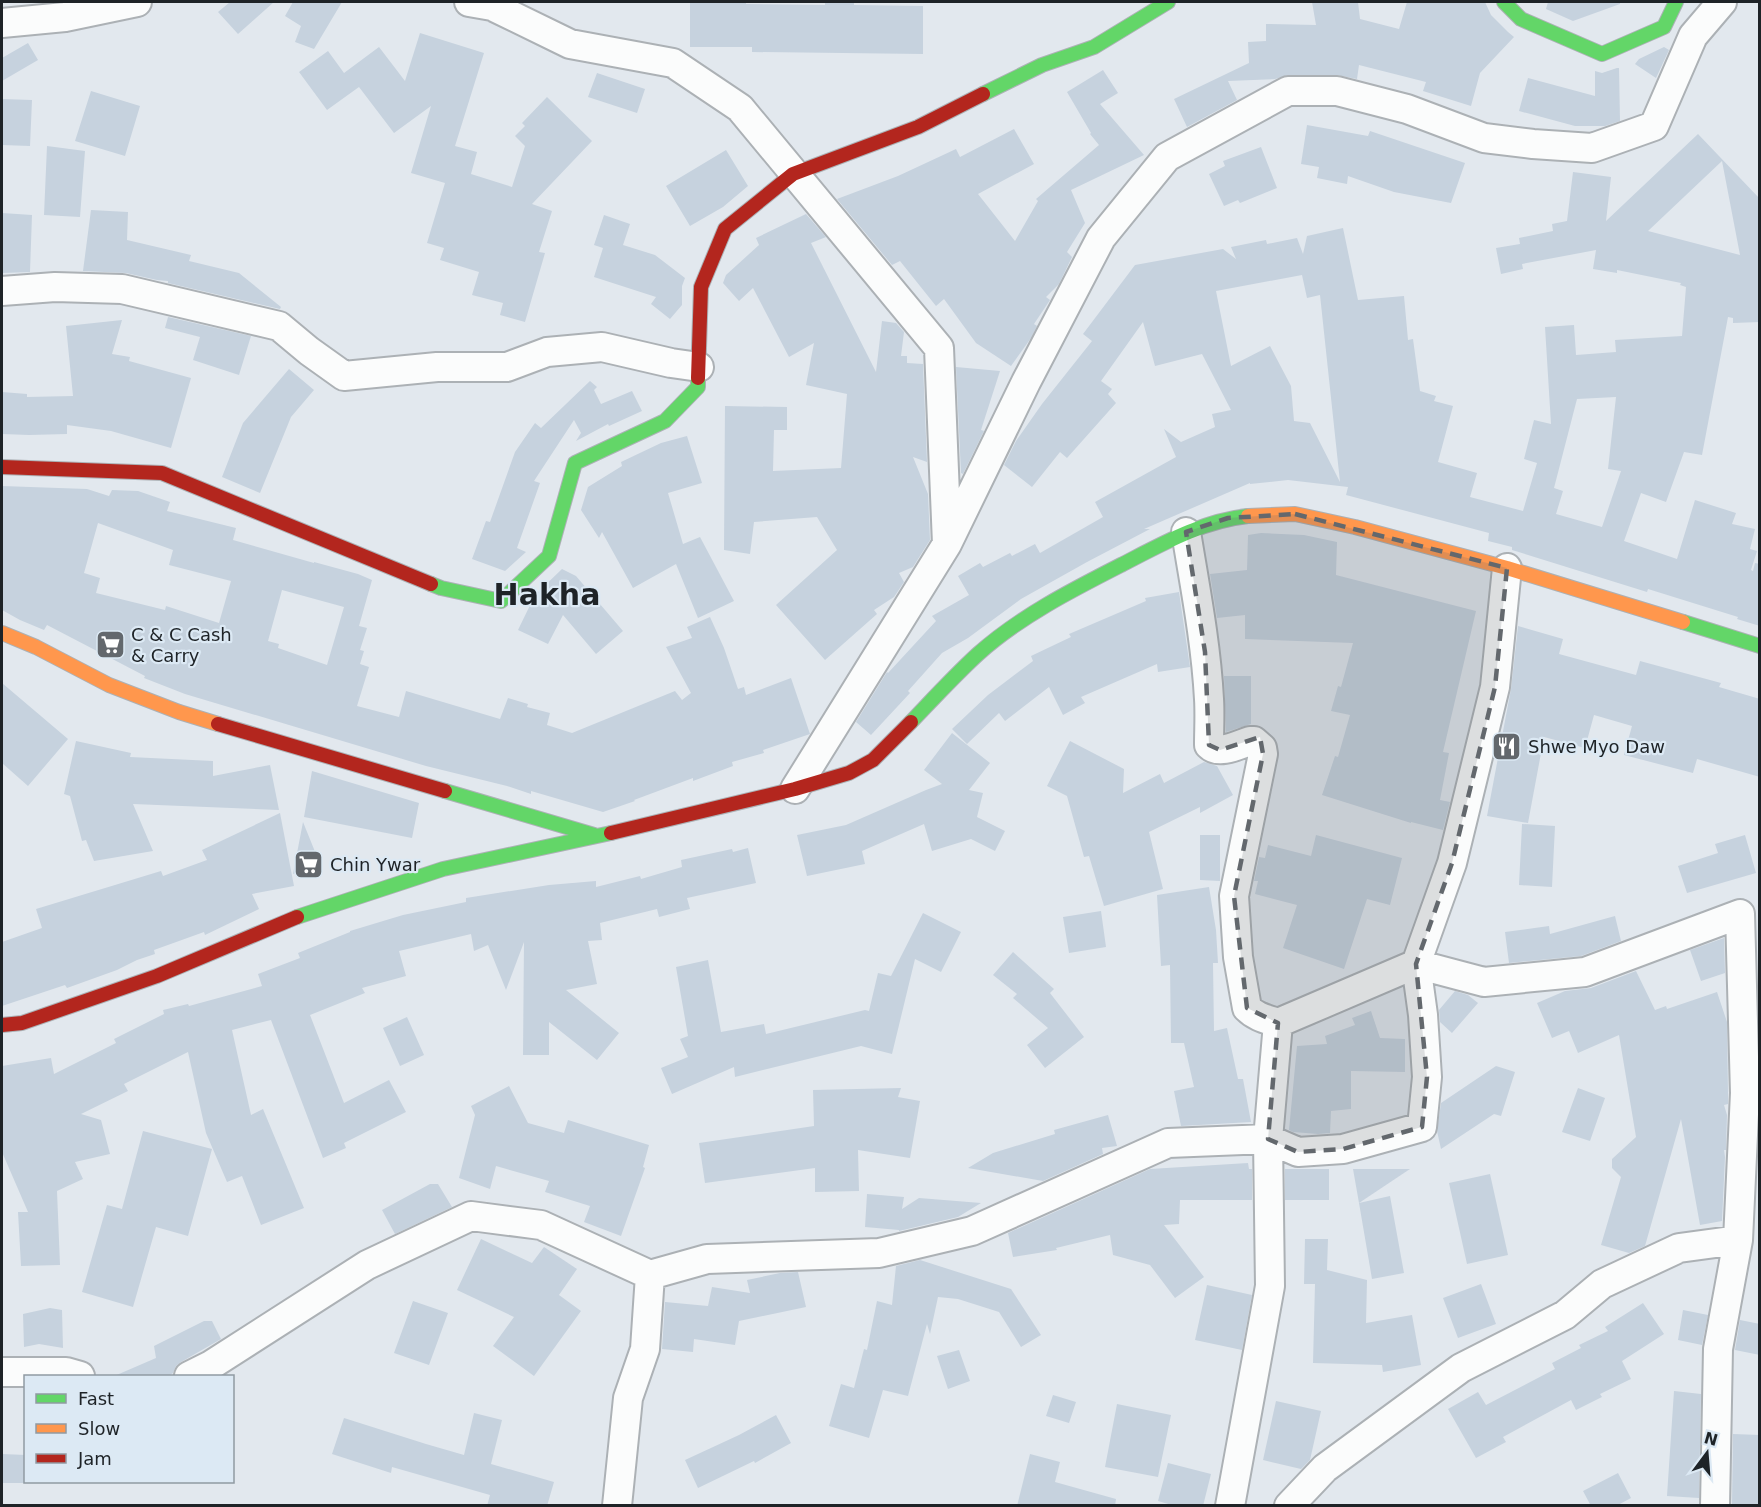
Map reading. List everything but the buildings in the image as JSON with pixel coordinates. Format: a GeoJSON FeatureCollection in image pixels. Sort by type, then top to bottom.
{"type":"FeatureCollection","features":[{"type":"Feature","properties":{"kind":"main road"},"geometry":{"type":"LineString","coordinates":[[2,467],[162,473],[441,588],[501,601],[549,556],[575,463],[665,422],[698,387],[701,287],[725,229],[793,174],[918,127],[1042,65],[1094,47],[1168,2]]}},
{"type":"Feature","properties":{"kind":"main road"},"geometry":{"type":"LineString","coordinates":[[1504,2],[1521,19],[1602,54],[1664,27],[1676,2]]}},
{"type":"Feature","properties":{"kind":"main road"},"geometry":{"type":"LineString","coordinates":[[2,1026],[22,1023],[157,976],[298,916],[443,869],[598,837],[795,789],[849,773],[873,760],[979,653],[1029,615],[1186,532],[1228,518],[1295,514],[1355,527],[1507,568],[1760,646]]}},
{"type":"Feature","properties":{"kind":"main road"},"geometry":{"type":"LineString","coordinates":[[2,633],[36,647],[109,685],[179,712],[598,837]]}},
{"type":"Feature","properties":{"kind":"street"},"geometry":{"type":"LineString","coordinates":[[2,23],[65,16],[136,2]]}},
{"type":"Feature","properties":{"kind":"street"},"geometry":{"type":"LineString","coordinates":[[795,789],[947,544],[1026,382],[1101,238],[1167,157],[1288,91],[1337,91],[1407,109],[1484,138],[1592,148],[1654,126],[1693,36],[1722,2]]}},
{"type":"Feature","properties":{"kind":"street"},"geometry":{"type":"LineString","coordinates":[[486,3],[570,44],[673,63],[740,108],[939,348],[947,544]]}},
{"type":"Feature","properties":{"kind":"street"},"geometry":{"type":"LineString","coordinates":[[2,291],[54,287],[122,289],[279,326],[344,376],[437,367],[507,367],[548,352],[602,347],[699,367]]}},
{"type":"Feature","properties":{"kind":"street"},"geometry":{"type":"LineString","coordinates":[[1186,532],[1205,652],[1209,699],[1209,745],[1213,749],[1220,750],[1250,741],[1258,744],[1263,754],[1234,896],[1238,957],[1247,1008],[1253,1014],[1278,1023],[1416,964],[1484,982],[1586,972],[1750,908],[1752,1094],[1738,1240],[1718,1349],[1715,1506]]}},
{"type":"Feature","properties":{"kind":"street"},"geometry":{"type":"LineString","coordinates":[[193,1375],[367,1265],[471,1216],[541,1225],[650,1275],[707,1259],[879,1253],[972,1231],[1168,1143],[1268,1139],[1298,1152],[1343,1149],[1422,1127],[1427,1077],[1423,1015],[1416,964],[1452,863],[1495,687],[1507,568]]}},
{"type":"Feature","properties":{"kind":"street"},"geometry":{"type":"LineString","coordinates":[[1230,1506],[1270,1286],[1268,1139],[1278,1023]]}},
{"type":"Feature","properties":{"kind":"street"},"geometry":{"type":"LineString","coordinates":[[1289,1506],[1325,1468],[1461,1368],[1565,1315],[1602,1284],[1679,1248],[1738,1240]]}},
{"type":"Feature","properties":{"kind":"street"},"geometry":{"type":"LineString","coordinates":[[618,1506],[628,1398],[645,1349],[650,1275]]}},
{"type":"Feature","properties":{"kind":"street"},"geometry":{"type":"LineString","coordinates":[[2,1372],[66,1372],[74,1375]]}},
{"type":"Feature","properties":{"kind":"highlighted area"},"geometry":{"type":"Polygon","coordinates":[[[1295,514],[1507,568],[1495,687],[1452,863],[1416,964],[1427,1077],[1422,1127],[1343,1149],[1298,1152],[1268,1139],[1278,1023],[1247,1008],[1234,896],[1263,754],[1260,737],[1220,750],[1209,745],[1205,652],[1186,532],[1228,518],[1295,514]]]}},
{"type":"Feature","properties":{"kind":"traffic: fast"},"geometry":{"type":"LineString","coordinates":[[983,94],[1042,65],[1094,47],[1168,2]]}},
{"type":"Feature","properties":{"kind":"traffic: fast"},"geometry":{"type":"LineString","coordinates":[[1504,2],[1521,19],[1602,54],[1664,27],[1676,2]]}},
{"type":"Feature","properties":{"kind":"traffic: fast"},"geometry":{"type":"LineString","coordinates":[[431,584],[501,601],[549,556],[575,463],[665,421],[698,387],[698,378]]}},
{"type":"Feature","properties":{"kind":"traffic: fast"},"geometry":{"type":"LineString","coordinates":[[911,722],[978,654],[1011,628],[1046,605],[1183,534],[1215,523],[1248,516]]}},
{"type":"Feature","properties":{"kind":"traffic: fast"},"geometry":{"type":"LineString","coordinates":[[1683,622],[1760,646]]}},
{"type":"Feature","properties":{"kind":"traffic: fast"},"geometry":{"type":"LineString","coordinates":[[445,791],[594,835]]}},
{"type":"Feature","properties":{"kind":"traffic: fast"},"geometry":{"type":"LineString","coordinates":[[297,917],[443,869],[611,833]]}},
{"type":"Feature","properties":{"kind":"traffic: slow"},"geometry":{"type":"LineString","coordinates":[[1248,516],[1295,514],[1355,527],[1507,568],[1683,622]]}},
{"type":"Feature","properties":{"kind":"traffic: slow"},"geometry":{"type":"LineString","coordinates":[[2,633],[36,647],[109,685],[179,712],[218,724]]}},
{"type":"Feature","properties":{"kind":"traffic: jam"},"geometry":{"type":"LineString","coordinates":[[698,378],[701,287],[725,229],[793,174],[918,127],[983,94]]}},
{"type":"Feature","properties":{"kind":"traffic: jam"},"geometry":{"type":"LineString","coordinates":[[2,467],[162,473],[431,584]]}},
{"type":"Feature","properties":{"kind":"traffic: jam"},"geometry":{"type":"LineString","coordinates":[[611,833],[795,789],[849,773],[873,760],[911,722]]}},
{"type":"Feature","properties":{"kind":"traffic: jam"},"geometry":{"type":"LineString","coordinates":[[218,724],[445,791]]}},
{"type":"Feature","properties":{"kind":"traffic: jam"},"geometry":{"type":"LineString","coordinates":[[2,1025],[22,1023],[157,976],[297,917]]}},
{"type":"Feature","properties":{"kind":"place","name":"C & C Cash & Carry"},"geometry":{"type":"Point","coordinates":[110,645]}},
{"type":"Feature","properties":{"kind":"place","name":"Shwe Myo Daw"},"geometry":{"type":"Point","coordinates":[1507,747]}},
{"type":"Feature","properties":{"kind":"place","name":"Chin Ywar"},"geometry":{"type":"Point","coordinates":[309,865]}},
{"type":"Feature","properties":{"kind":"district","name":"Hakha"},"geometry":{"type":"Point","coordinates":[547,595]}}]}
